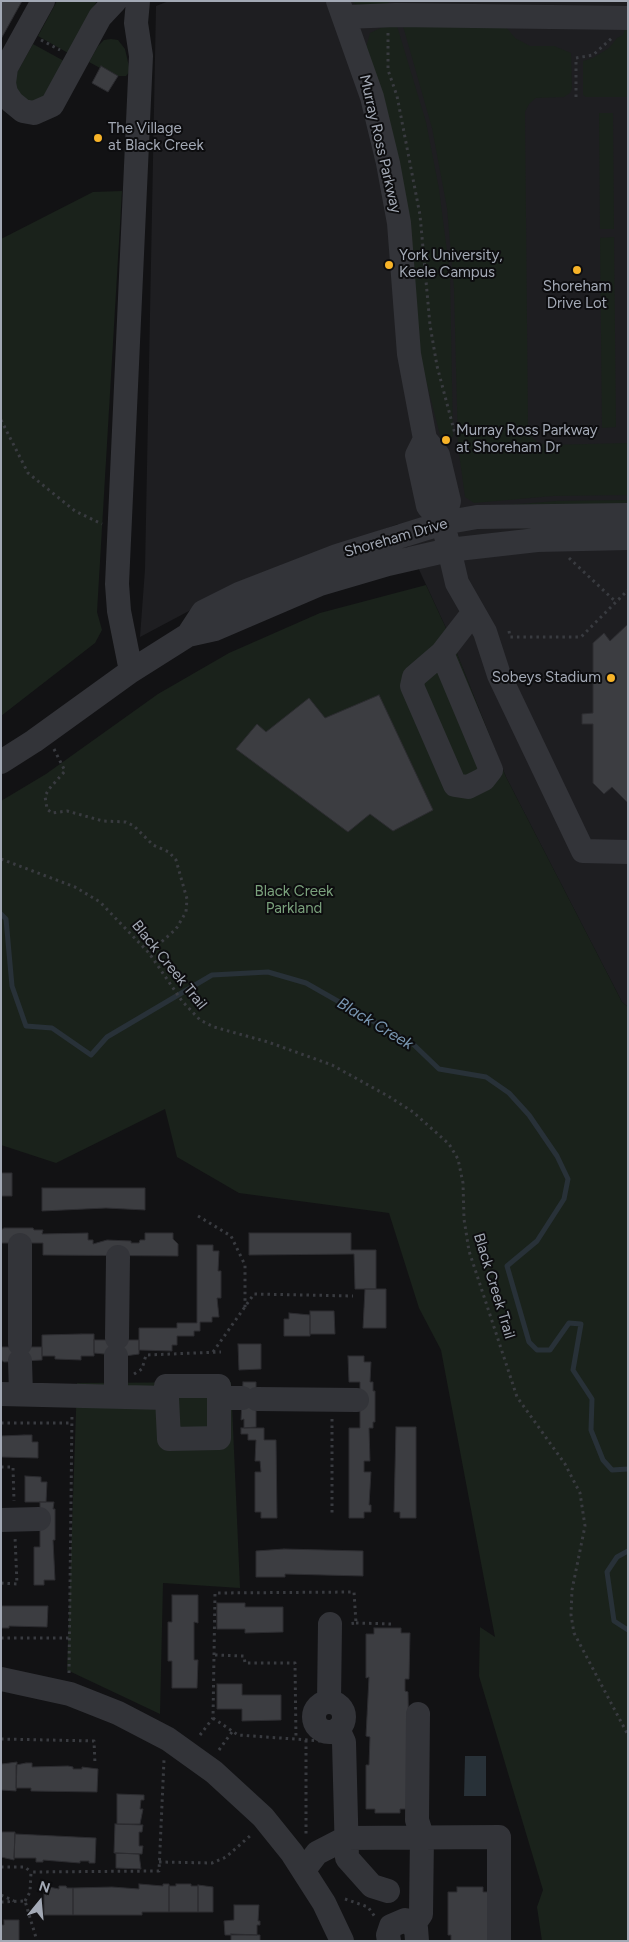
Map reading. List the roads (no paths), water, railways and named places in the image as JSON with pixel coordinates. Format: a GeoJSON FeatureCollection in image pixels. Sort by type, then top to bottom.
{"type":"FeatureCollection","features":[{"type":"Feature","properties":{"kind":"street"},"geometry":{"type":"LineString","coordinates":[[44,1],[6,68],[4,83],[6,93],[23,111],[34,112],[52,105],[100,17],[115,1]]}},
{"type":"Feature","properties":{"kind":"street"},"geometry":{"type":"LineString","coordinates":[[131,670],[119,611],[117,584],[141,65],[136,23],[138,1]]}},
{"type":"Feature","properties":{"kind":"street"},"geometry":{"type":"LineString","coordinates":[[341,9],[396,15],[622,26]]}},
{"type":"Feature","properties":{"kind":"street","name":"Murray Ross Parkway"},"geometry":{"type":"LineString","coordinates":[[341,9],[372,97],[388,163],[399,223],[409,354],[425,439],[438,455],[449,501],[443,523],[457,583],[485,632],[499,675],[583,851],[628,852]]}},
{"type":"Feature","properties":{"kind":"street","name":"Shoreham Drive"},"geometry":{"type":"LineString","coordinates":[[188,635],[203,612],[239,594],[337,556],[443,523],[477,517],[525,515],[628,516]]}},
{"type":"Feature","properties":{"kind":"street","name":"Shoreham Drive"},"geometry":{"type":"LineString","coordinates":[[1,762],[40,737],[131,670],[188,635],[215,629],[320,584],[388,564],[448,550],[537,540],[628,538]]}},
{"type":"Feature","properties":{"kind":"street"},"geometry":{"type":"LineString","coordinates":[[442,653],[491,770],[484,779],[468,787],[455,786],[412,686],[414,677],[442,653],[473,613]]}},
{"type":"Feature","properties":{"kind":"street"},"geometry":{"type":"LineString","coordinates":[[20,1245],[20,1353],[11,1394],[167,1398]]}},
{"type":"Feature","properties":{"kind":"street"},"geometry":{"type":"LineString","coordinates":[[116,1396],[118,1257]]}},
{"type":"Feature","properties":{"kind":"street"},"geometry":{"type":"LineString","coordinates":[[239,1398],[219,1438],[169,1439],[166,1386],[219,1386],[239,1398],[357,1400]]}},
{"type":"Feature","properties":{"kind":"street"},"geometry":{"type":"LineString","coordinates":[[1,1520],[39,1519]]}},
{"type":"Feature","properties":{"kind":"street"},"geometry":{"type":"LineString","coordinates":[[330,1624],[329,1702],[316,1709],[314,1714],[316,1724],[328,1732],[341,1736],[347,1848],[372,1886],[388,1891]]}},
{"type":"Feature","properties":{"kind":"street"},"geometry":{"type":"LineString","coordinates":[[1,1679],[43,1687],[86,1700],[118,1713],[168,1739],[214,1772],[250,1804],[304,1870],[324,1903],[342,1941]]}},
{"type":"Feature","properties":{"kind":"street"},"geometry":{"type":"LineString","coordinates":[[415,1932],[421,1914],[422,1836],[417,1820],[418,1714]]}},
{"type":"Feature","properties":{"kind":"street"},"geometry":{"type":"LineString","coordinates":[[304,1870],[317,1853],[422,1836],[499,1837],[500,1941]]}},
{"type":"Feature","properties":{"kind":"street"},"geometry":{"type":"LineString","coordinates":[[388,1938],[395,1922],[405,1920],[415,1932]]}},
{"type":"Feature","properties":{"kind":"waterway","name":"Black Creek"},"geometry":{"type":"LineString","coordinates":[[1,914],[6,919],[12,986],[26,1026],[52,1028],[91,1055],[107,1037],[212,975],[268,972],[306,983],[413,1044],[439,1069],[486,1077],[509,1093],[529,1115],[557,1156],[568,1179],[564,1199],[537,1241],[507,1266],[529,1342],[537,1350],[550,1350],[569,1323],[581,1324],[573,1370],[592,1399],[591,1430],[603,1460],[612,1470],[628,1469]]}},
{"type":"Feature","properties":{"kind":"waterway","name":"Black Creek"},"geometry":{"type":"LineString","coordinates":[[628,1551],[617,1557],[607,1572],[614,1621],[628,1630]]}},
{"type":"Feature","properties":{"kind":"place","name":"The Village at Black Creek"},"geometry":{"type":"Point","coordinates":[98,138]}},
{"type":"Feature","properties":{"kind":"place","name":"York University, Keele Campus"},"geometry":{"type":"Point","coordinates":[389,265]}},
{"type":"Feature","properties":{"kind":"place","name":"Shoreham Drive Lot"},"geometry":{"type":"Point","coordinates":[577,270]}},
{"type":"Feature","properties":{"kind":"place","name":"Murray Ross Parkway at Shoreham Dr"},"geometry":{"type":"Point","coordinates":[446,440]}},
{"type":"Feature","properties":{"kind":"place","name":"Sobeys Stadium"},"geometry":{"type":"Point","coordinates":[611,678]}},
{"type":"Feature","properties":{"kind":"park label","name":"Black Creek Parkland"},"geometry":{"type":"Point","coordinates":[294,900]}}]}
